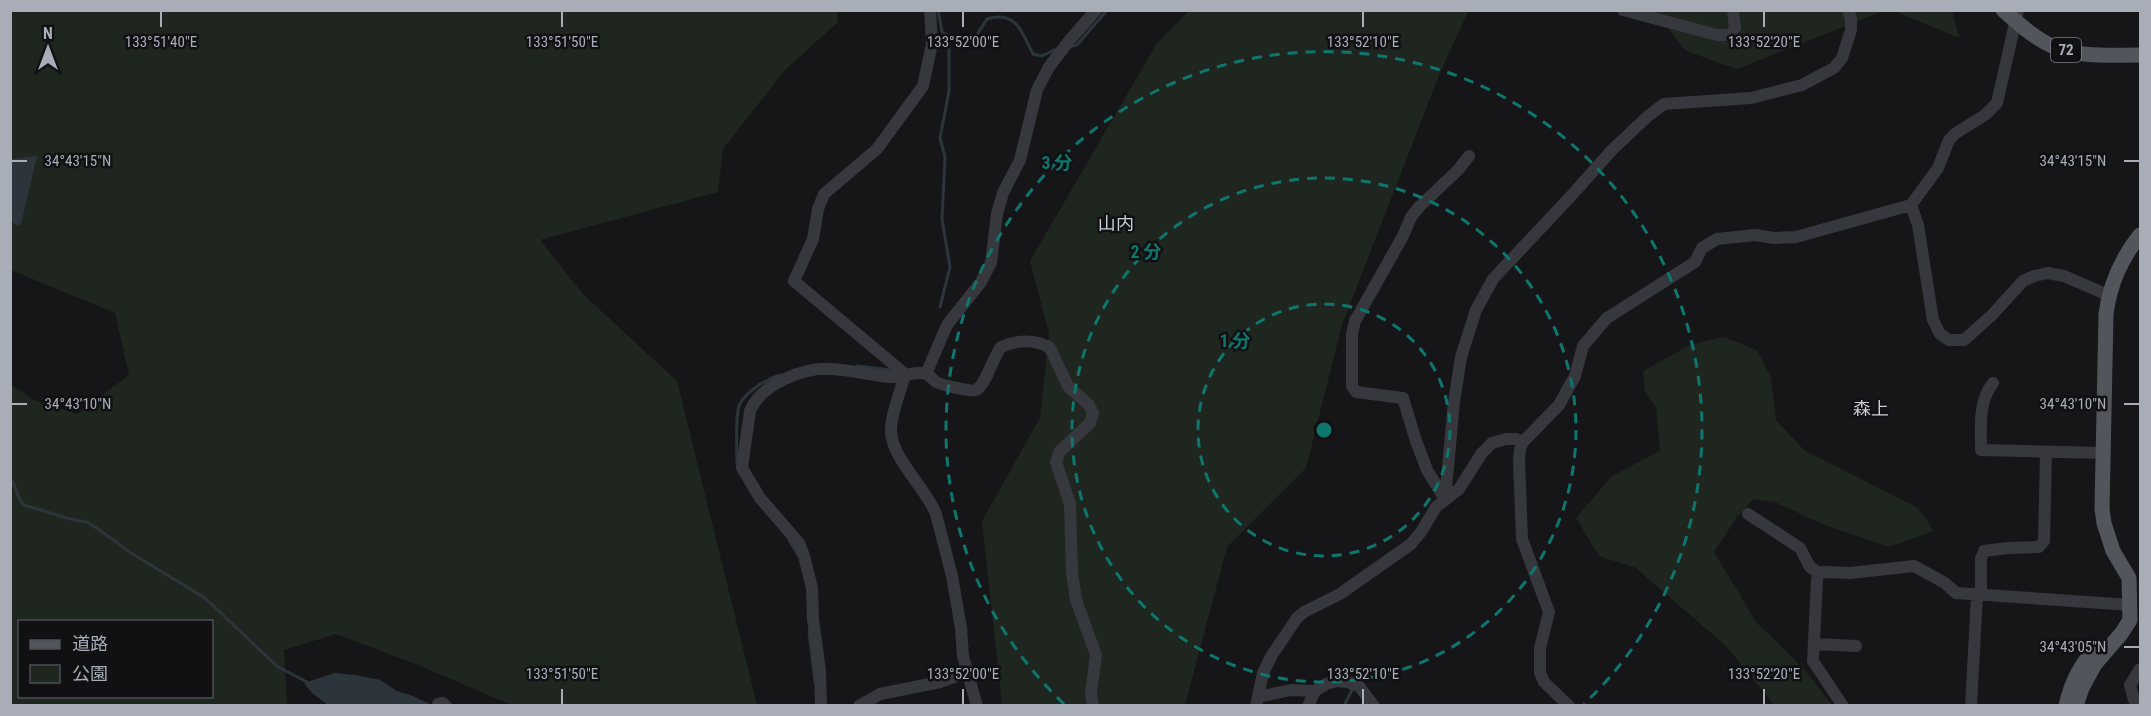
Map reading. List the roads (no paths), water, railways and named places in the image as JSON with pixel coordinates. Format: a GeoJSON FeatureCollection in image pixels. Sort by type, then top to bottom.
{"type":"FeatureCollection","features":[{"type":"Feature","properties":{"kind":"main road","name":"72"},"geometry":{"type":"LineString","coordinates":[[2003,10],[2017,16],[2033,35],[2053,46],[2069,51],[2140,55]]}},
{"type":"Feature","properties":{"kind":"main road"},"geometry":{"type":"LineString","coordinates":[[2076,705],[2082,688],[2096,664],[2130,620],[2133,599],[2129,578],[2113,551],[2104,523],[2103,453],[2108,295],[2116,272],[2140,234]]}},
{"type":"Feature","properties":{"kind":"main road"},"geometry":{"type":"LineString","coordinates":[[2066,705],[2080,667],[2123,622],[2133,599]]}},
{"type":"Feature","properties":{"kind":"street"},"geometry":{"type":"LineString","coordinates":[[905,374],[794,281],[813,240],[818,209],[825,194],[877,150],[924,86],[932,44],[930,10]]}},
{"type":"Feature","properties":{"kind":"street"},"geometry":{"type":"LineString","coordinates":[[926,374],[947,325],[981,282],[991,263],[996,214],[1003,193],[1020,160],[1037,90],[1049,67],[1096,10]]}},
{"type":"Feature","properties":{"kind":"street"},"geometry":{"type":"LineString","coordinates":[[1623,10],[1717,35],[1730,35],[1735,28],[1733,10]]}},
{"type":"Feature","properties":{"kind":"street"},"geometry":{"type":"LineString","coordinates":[[1446,499],[1454,402],[1461,357],[1476,310],[1493,279],[1612,150],[1664,104],[1751,98],[1802,85],[1834,68],[1842,58],[1849,37],[1851,19],[1848,10]]}},
{"type":"Feature","properties":{"kind":"street"},"geometry":{"type":"LineString","coordinates":[[1569,705],[1548,687],[1540,673],[1540,648],[1549,612],[1522,539],[1519,462],[1523,442],[1559,405],[1575,376],[1583,346],[1607,318],[1695,262],[1702,248],[1717,239],[1755,235],[1774,238],[1796,237],[1911,205],[1938,168],[1949,140],[1985,115],[1997,103],[2017,16]]}},
{"type":"Feature","properties":{"kind":"street"},"geometry":{"type":"LineString","coordinates":[[1446,499],[1427,470],[1403,398],[1356,392],[1352,387],[1352,334],[1355,321],[1404,236],[1411,217],[1469,156]]}},
{"type":"Feature","properties":{"kind":"street"},"geometry":{"type":"LineString","coordinates":[[1911,205],[1918,225],[1933,320],[1940,334],[1949,340],[1964,340],[1992,315],[2023,281],[2034,276],[2048,273],[2064,276],[2108,295]]}},
{"type":"Feature","properties":{"kind":"street"},"geometry":{"type":"LineString","coordinates":[[821,705],[812,588],[804,556],[795,538],[760,498],[742,468],[753,404],[773,386],[816,369],[832,369],[894,378],[905,374],[926,374],[937,383],[971,391],[983,383],[1001,347],[1013,342],[1025,341],[1045,345],[1054,353],[1068,386],[1092,409],[1090,423],[1060,451],[1056,462],[1070,504],[1072,573],[1076,600],[1095,655],[1091,693],[1093,705]]}},
{"type":"Feature","properties":{"kind":"street"},"geometry":{"type":"LineString","coordinates":[[905,374],[891,428],[892,442],[936,514],[952,576],[961,628],[963,656],[977,705]]}},
{"type":"Feature","properties":{"kind":"street"},"geometry":{"type":"LineString","coordinates":[[1993,383],[1985,393],[1982,407],[1981,450],[2103,453]]}},
{"type":"Feature","properties":{"kind":"street"},"geometry":{"type":"LineString","coordinates":[[1257,701],[1263,674],[1297,618],[1304,612],[1340,594],[1411,544],[1436,507],[1459,489],[1482,453],[1492,443],[1506,439],[1523,442]]}},
{"type":"Feature","properties":{"kind":"street"},"geometry":{"type":"LineString","coordinates":[[1971,705],[1981,559],[1984,552],[2008,548],[2040,547],[2044,541],[2046,453]]}},
{"type":"Feature","properties":{"kind":"street"},"geometry":{"type":"LineString","coordinates":[[1748,514],[1800,548],[1810,567],[1819,573],[1850,573],[1914,566],[1956,593],[2133,599]]}},
{"type":"Feature","properties":{"kind":"street"},"geometry":{"type":"LineString","coordinates":[[1819,573],[1813,661],[1843,705]]}},
{"type":"Feature","properties":{"kind":"street"},"geometry":{"type":"LineString","coordinates":[[1814,644],[1856,646]]}},
{"type":"Feature","properties":{"kind":"street"},"geometry":{"type":"LineString","coordinates":[[2140,669],[2130,685],[2134,699],[2140,701]]}},
{"type":"Feature","properties":{"kind":"street"},"geometry":{"type":"LineString","coordinates":[[859,705],[880,694],[940,682],[967,672]]}},
{"type":"Feature","properties":{"kind":"street"},"geometry":{"type":"LineString","coordinates":[[1308,705],[1315,691],[1326,684],[1337,681],[1359,686],[1374,705]]}},
{"type":"Feature","properties":{"kind":"street"},"geometry":{"type":"LineString","coordinates":[[1257,701],[1291,690],[1315,691]]}},
{"type":"Feature","properties":{"kind":"waterway"},"geometry":{"type":"LineString","coordinates":[[938,10],[942,32],[949,36],[949,91],[940,138],[945,157],[942,219],[950,267],[940,307]]}},
{"type":"Feature","properties":{"kind":"waterway"},"geometry":{"type":"LineString","coordinates":[[1073,46],[1077,45],[1107,10]]}},
{"type":"Feature","properties":{"kind":"waterway"},"geometry":{"type":"LineString","coordinates":[[949,36],[965,40],[974,39],[987,19],[1005,18],[1012,21],[1022,31],[1033,54],[1042,56],[1054,50]]}},
{"type":"Feature","properties":{"kind":"waterway"},"geometry":{"type":"LineString","coordinates":[[857,366],[891,370]]}},
{"type":"Feature","properties":{"kind":"waterway"},"geometry":{"type":"LineString","coordinates":[[737,464],[739,406],[751,391],[780,375]]}},
{"type":"Feature","properties":{"kind":"waterway"},"geometry":{"type":"LineString","coordinates":[[10,478],[24,505],[87,522],[131,553],[205,598],[278,667],[307,682]]}},
{"type":"Feature","properties":{"kind":"waterway"},"geometry":{"type":"LineString","coordinates":[[789,540],[798,555]]}},
{"type":"Feature","properties":{"kind":"waterway"},"geometry":{"type":"LineString","coordinates":[[809,632],[815,682]]}},
{"type":"Feature","properties":{"kind":"waterway"},"geometry":{"type":"LineString","coordinates":[[1344,706],[1352,690]]}},
{"type":"Feature","properties":{"kind":"district","name":"山内"},"geometry":{"type":"Point","coordinates":[1116,224]}},
{"type":"Feature","properties":{"kind":"district","name":"森上"},"geometry":{"type":"Point","coordinates":[1871,409]}}]}
